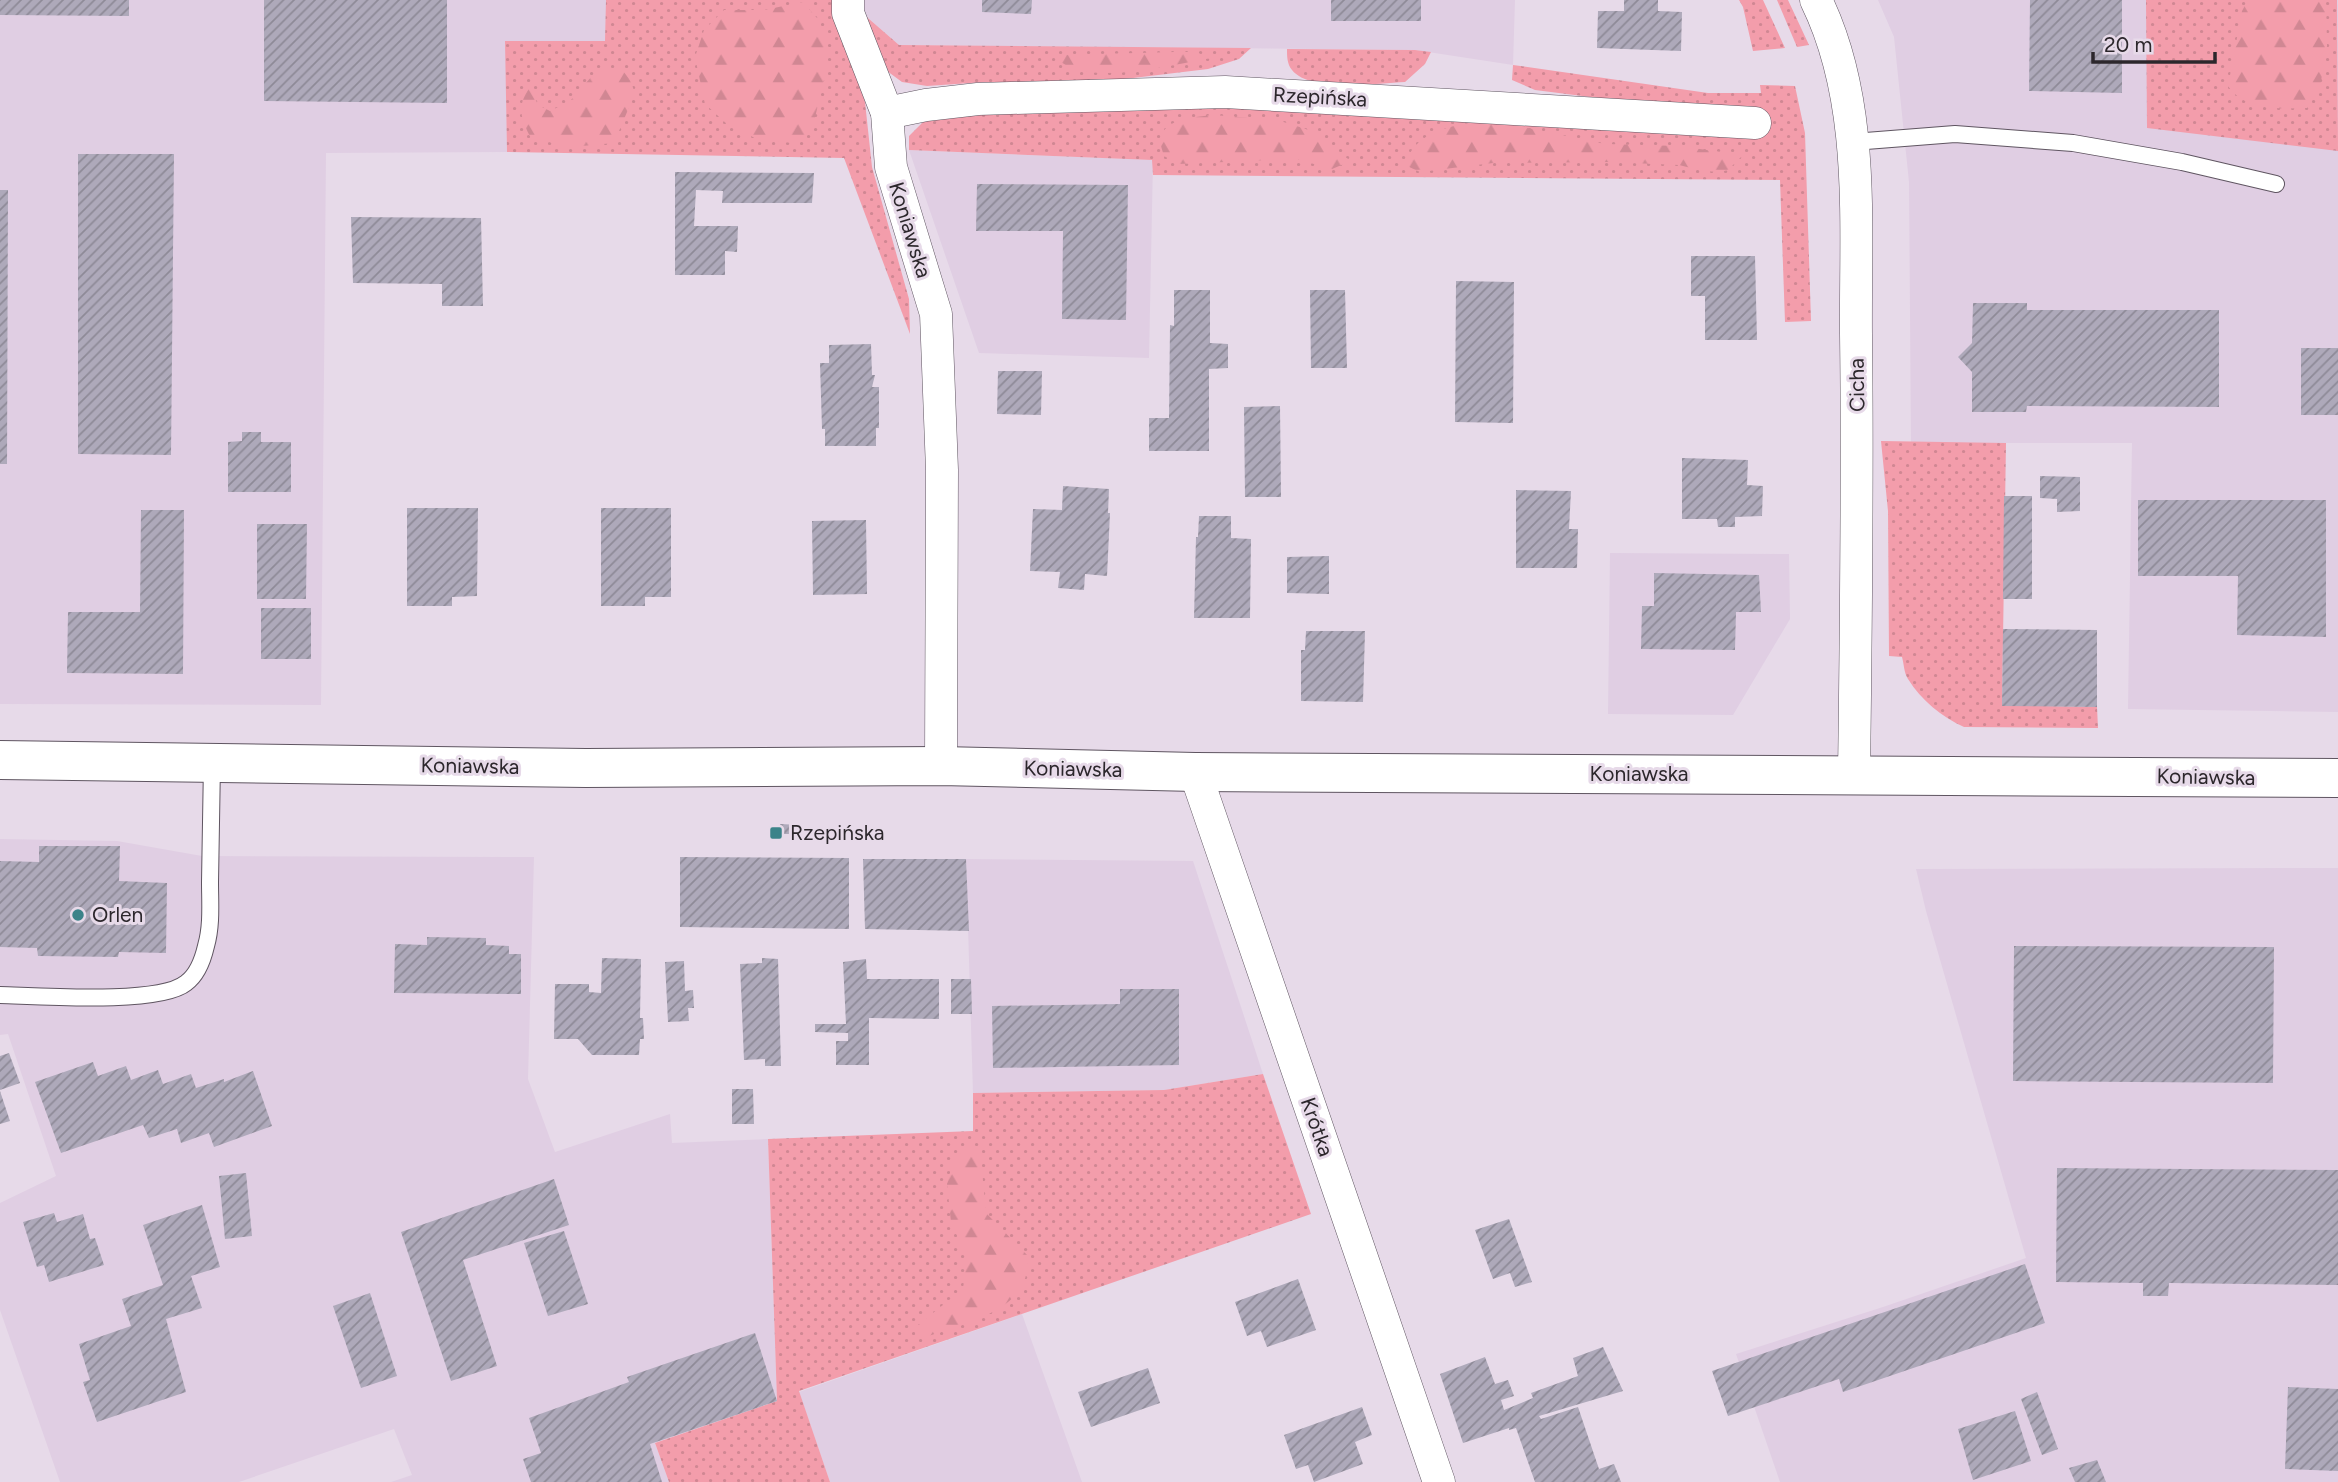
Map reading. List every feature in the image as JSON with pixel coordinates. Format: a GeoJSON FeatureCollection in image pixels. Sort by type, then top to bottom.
{"type":"FeatureCollection","features":[{"type":"Feature","properties":{"kind":"main road","name":"Koniawska"},"geometry":{"type":"LineString","coordinates":[[0,760],[586,768],[941,766],[1195,772],[2338,778]]}},
{"type":"Feature","properties":{"kind":"street","name":"Koniawska"},"geometry":{"type":"LineString","coordinates":[[848,0],[848,13],[887,113],[891,167],[936,314],[942,470],[941,766]]}},
{"type":"Feature","properties":{"kind":"street","name":"Cicha"},"geometry":{"type":"LineString","coordinates":[[1816,0],[1840,69],[1853,142],[1857,424],[1854,775]]}},
{"type":"Feature","properties":{"kind":"street","name":"Rzepińska"},"geometry":{"type":"LineString","coordinates":[[887,113],[978,99],[1225,92],[1755,123]]}},
{"type":"Feature","properties":{"kind":"street","name":"Krótka"},"geometry":{"type":"LineString","coordinates":[[1195,772],[1439,1482]]}},
{"type":"Feature","properties":{"kind":"lane"},"geometry":{"type":"LineString","coordinates":[[1853,142],[1955,134],[2073,143],[2182,162],[2276,184]]}},
{"type":"Feature","properties":{"kind":"lane"},"geometry":{"type":"LineString","coordinates":[[0,995],[153,994],[187,982],[196,972],[201,960],[210,926],[212,762]]}},
{"type":"Feature","properties":{"kind":"shaded area"},"geometry":{"type":"Polygon","coordinates":[[[0,0],[606,0],[606,41],[506,41],[507,152],[326,153],[321,705],[0,704],[0,0]]]}},
{"type":"Feature","properties":{"kind":"shaded area"},"geometry":{"type":"Polygon","coordinates":[[[862,0],[1515,0],[1513,65],[1415,50],[899,45],[861,12],[862,0]]]}},
{"type":"Feature","properties":{"kind":"shaded area"},"geometry":{"type":"Polygon","coordinates":[[[1878,0],[2338,0],[2338,712],[2128,709],[2132,443],[1911,443],[1909,182],[1894,37],[1878,0]]]}},
{"type":"Feature","properties":{"kind":"shaded area"},"geometry":{"type":"Polygon","coordinates":[[[909,150],[1153,160],[1149,358],[979,353],[909,150]]]}},
{"type":"Feature","properties":{"kind":"shaded area"},"geometry":{"type":"Polygon","coordinates":[[[1610,553],[1789,554],[1790,619],[1733,715],[1608,714],[1610,553]]]}},
{"type":"Feature","properties":{"kind":"shaded area"},"geometry":{"type":"Polygon","coordinates":[[[0,839],[117,841],[202,856],[534,857],[528,1079],[555,1152],[670,1114],[672,1143],[768,1139],[777,1401],[655,1443],[669,1482],[391,1482],[412,1475],[394,1429],[239,1482],[60,1482],[0,1310],[0,1203],[56,1176],[8,1034],[0,1035],[0,839]]]}},
{"type":"Feature","properties":{"kind":"shaded area"},"geometry":{"type":"Polygon","coordinates":[[[966,859],[1193,861],[1263,1074],[1164,1090],[973,1093],[966,859]]]}},
{"type":"Feature","properties":{"kind":"shaded area"},"geometry":{"type":"Polygon","coordinates":[[[2338,868],[2338,1482],[1780,1482],[1736,1354],[2026,1258],[1916,869],[2338,868]]]}},
{"type":"Feature","properties":{"kind":"shaded area"},"geometry":{"type":"Polygon","coordinates":[[[1022,1314],[1082,1482],[830,1482],[799,1392],[1022,1314]]]}},
{"type":"Feature","properties":{"kind":"green space"},"geometry":{"type":"Polygon","coordinates":[[[606,0],[835,0],[865,102],[872,167],[909,299],[910,334],[844,158],[507,152],[505,41],[605,41],[606,0]]]}},
{"type":"Feature","properties":{"kind":"green space"},"geometry":{"type":"Polygon","coordinates":[[[1739,0],[1763,0],[1785,48],[1753,51],[1739,0]]]}},
{"type":"Feature","properties":{"kind":"green space"},"geometry":{"type":"Polygon","coordinates":[[[1777,0],[1788,0],[1809,45],[1797,47],[1777,0]]]}},
{"type":"Feature","properties":{"kind":"green space"},"geometry":{"type":"Polygon","coordinates":[[[2146,0],[2337,0],[2338,151],[2147,128],[2146,0]]]}},
{"type":"Feature","properties":{"kind":"green space"},"geometry":{"type":"Polygon","coordinates":[[[2248,0],[2326,0],[2327,46],[2320,87],[2307,108],[2263,107],[2244,100],[2228,86],[2242,11],[2248,0]]]}},
{"type":"Feature","properties":{"kind":"green space"},"geometry":{"type":"Polygon","coordinates":[[[803,2],[817,18],[825,37],[828,63],[812,130],[795,143],[759,140],[728,125],[705,104],[695,57],[704,30],[724,10],[764,10],[803,2]]]}},
{"type":"Feature","properties":{"kind":"green space"},"geometry":{"type":"Polygon","coordinates":[[[861,12],[899,45],[1251,48],[1239,59],[1208,69],[1075,85],[985,82],[927,86],[902,82],[887,71],[861,12]]]}},
{"type":"Feature","properties":{"kind":"green space"},"geometry":{"type":"Polygon","coordinates":[[[1287,49],[1431,52],[1425,64],[1405,82],[1345,85],[1313,82],[1301,77],[1289,65],[1287,49]]]}},
{"type":"Feature","properties":{"kind":"green space"},"geometry":{"type":"Polygon","coordinates":[[[1195,52],[1212,58],[1113,73],[1075,69],[1061,62],[1063,55],[1195,52]]]}},
{"type":"Feature","properties":{"kind":"green space"},"geometry":{"type":"Polygon","coordinates":[[[1513,65],[1708,93],[1761,93],[1760,85],[1795,86],[1805,133],[1811,321],[1785,322],[1780,180],[1153,175],[1152,160],[909,150],[909,136],[924,121],[992,109],[1188,106],[1764,119],[1535,90],[1512,80],[1513,65]]]}},
{"type":"Feature","properties":{"kind":"green space"},"geometry":{"type":"Polygon","coordinates":[[[620,67],[630,80],[635,93],[614,143],[571,147],[531,138],[521,113],[523,100],[530,87],[538,105],[550,111],[570,101],[593,75],[620,67]]]}},
{"type":"Feature","properties":{"kind":"green space"},"geometry":{"type":"Polygon","coordinates":[[[1213,115],[1277,120],[1306,129],[1351,161],[1332,169],[1296,159],[1178,164],[1164,156],[1160,140],[1167,127],[1181,120],[1213,115]]]}},
{"type":"Feature","properties":{"kind":"green space"},"geometry":{"type":"Polygon","coordinates":[[[1475,122],[1503,123],[1605,144],[1678,146],[1743,155],[1728,170],[1720,172],[1679,165],[1608,162],[1493,163],[1420,172],[1405,165],[1409,154],[1423,139],[1442,129],[1475,122]]]}},
{"type":"Feature","properties":{"kind":"green space"},"geometry":{"type":"Polygon","coordinates":[[[1881,441],[2006,443],[2002,705],[2097,707],[2098,728],[1964,727],[1940,713],[1919,694],[1907,677],[1902,657],[1889,656],[1888,511],[1881,441]]]}},
{"type":"Feature","properties":{"kind":"green space"},"geometry":{"type":"Polygon","coordinates":[[[1263,1074],[1311,1214],[799,1391],[830,1482],[669,1482],[655,1443],[777,1401],[768,1139],[973,1131],[973,1093],[1164,1090],[1263,1074]]]}},
{"type":"Feature","properties":{"kind":"green space"},"geometry":{"type":"Polygon","coordinates":[[[971,1146],[980,1149],[986,1213],[1029,1257],[1025,1278],[1016,1295],[1005,1305],[976,1320],[917,1340],[914,1328],[963,1289],[967,1258],[951,1222],[947,1184],[955,1154],[971,1146]]]}},
{"type":"Feature","properties":{"kind":"building"},"geometry":{"type":"Polygon","coordinates":[[[0,0],[129,0],[129,16],[0,15],[0,0]]]}},
{"type":"Feature","properties":{"kind":"building"},"geometry":{"type":"Polygon","coordinates":[[[264,0],[447,0],[447,103],[264,101],[264,0]]]}},
{"type":"Feature","properties":{"kind":"building"},"geometry":{"type":"Polygon","coordinates":[[[982,0],[1032,0],[1031,14],[982,12],[982,0]]]}},
{"type":"Feature","properties":{"kind":"building"},"geometry":{"type":"Polygon","coordinates":[[[1331,0],[1421,0],[1421,21],[1331,21],[1331,0]]]}},
{"type":"Feature","properties":{"kind":"building"},"geometry":{"type":"Polygon","coordinates":[[[1624,0],[1658,0],[1658,11],[1682,12],[1681,51],[1597,48],[1598,11],[1624,11],[1624,0]]]}},
{"type":"Feature","properties":{"kind":"building"},"geometry":{"type":"Polygon","coordinates":[[[2030,0],[2122,0],[2122,93],[2029,91],[2030,0]]]}},
{"type":"Feature","properties":{"kind":"building"},"geometry":{"type":"Polygon","coordinates":[[[78,154],[174,154],[171,455],[78,454],[78,154]]]}},
{"type":"Feature","properties":{"kind":"building"},"geometry":{"type":"Polygon","coordinates":[[[675,172],[814,173],[812,203],[722,203],[723,191],[696,190],[694,226],[738,226],[737,252],[725,251],[725,275],[675,275],[675,172]]]}},
{"type":"Feature","properties":{"kind":"building"},"geometry":{"type":"Polygon","coordinates":[[[977,184],[1128,185],[1126,320],[1062,319],[1063,231],[976,231],[977,184]]]}},
{"type":"Feature","properties":{"kind":"building"},"geometry":{"type":"Polygon","coordinates":[[[0,190],[8,190],[7,464],[0,464],[0,190]]]}},
{"type":"Feature","properties":{"kind":"building"},"geometry":{"type":"Polygon","coordinates":[[[351,217],[481,218],[483,306],[442,306],[442,284],[353,283],[351,217]]]}},
{"type":"Feature","properties":{"kind":"building"},"geometry":{"type":"Polygon","coordinates":[[[1691,256],[1755,256],[1757,340],[1705,340],[1705,296],[1691,296],[1691,256]]]}},
{"type":"Feature","properties":{"kind":"building"},"geometry":{"type":"Polygon","coordinates":[[[1456,281],[1514,282],[1513,423],[1455,422],[1456,281]]]}},
{"type":"Feature","properties":{"kind":"building"},"geometry":{"type":"Polygon","coordinates":[[[1174,290],[1210,290],[1210,343],[1228,344],[1228,368],[1209,369],[1209,451],[1149,451],[1149,418],[1169,418],[1170,325],[1174,326],[1174,290]]]}},
{"type":"Feature","properties":{"kind":"building"},"geometry":{"type":"Polygon","coordinates":[[[1310,290],[1345,290],[1347,368],[1311,368],[1310,290]]]}},
{"type":"Feature","properties":{"kind":"building"},"geometry":{"type":"Polygon","coordinates":[[[1973,303],[2027,303],[2027,310],[2219,310],[2219,407],[2027,406],[2026,412],[1972,412],[1972,372],[1958,357],[1972,343],[1973,303]]]}},
{"type":"Feature","properties":{"kind":"building"},"geometry":{"type":"Polygon","coordinates":[[[871,344],[872,375],[875,375],[872,387],[879,387],[876,446],[825,446],[820,363],[829,363],[829,345],[871,344]]]}},
{"type":"Feature","properties":{"kind":"building"},"geometry":{"type":"Polygon","coordinates":[[[2301,348],[2338,348],[2338,415],[2301,415],[2301,348]]]}},
{"type":"Feature","properties":{"kind":"building"},"geometry":{"type":"Polygon","coordinates":[[[998,371],[1042,371],[1041,415],[997,414],[998,371]]]}},
{"type":"Feature","properties":{"kind":"building"},"geometry":{"type":"Polygon","coordinates":[[[1280,406],[1281,497],[1245,497],[1244,407],[1280,406]]]}},
{"type":"Feature","properties":{"kind":"building"},"geometry":{"type":"Polygon","coordinates":[[[242,432],[261,432],[261,442],[291,442],[291,492],[228,492],[228,442],[242,441],[242,432]]]}},
{"type":"Feature","properties":{"kind":"building"},"geometry":{"type":"Polygon","coordinates":[[[1682,458],[1748,460],[1747,485],[1763,486],[1762,516],[1735,517],[1735,527],[1718,527],[1717,519],[1682,519],[1682,458]]]}},
{"type":"Feature","properties":{"kind":"building"},"geometry":{"type":"Polygon","coordinates":[[[2040,476],[2080,477],[2080,511],[2057,512],[2057,499],[2040,498],[2040,476]]]}},
{"type":"Feature","properties":{"kind":"building"},"geometry":{"type":"Polygon","coordinates":[[[1063,486],[1109,489],[1107,576],[1085,574],[1084,590],[1058,588],[1060,572],[1030,571],[1033,509],[1062,510],[1063,486]]]}},
{"type":"Feature","properties":{"kind":"building"},"geometry":{"type":"Polygon","coordinates":[[[1516,490],[1571,491],[1569,529],[1578,529],[1577,568],[1516,568],[1516,490]]]}},
{"type":"Feature","properties":{"kind":"building"},"geometry":{"type":"Polygon","coordinates":[[[2004,496],[2032,496],[2032,599],[2003,599],[2004,496]]]}},
{"type":"Feature","properties":{"kind":"building"},"geometry":{"type":"Polygon","coordinates":[[[2138,500],[2326,500],[2326,637],[2237,635],[2238,576],[2138,576],[2138,500]]]}},
{"type":"Feature","properties":{"kind":"building"},"geometry":{"type":"Polygon","coordinates":[[[407,508],[478,508],[477,596],[452,597],[452,606],[407,606],[407,508]]]}},
{"type":"Feature","properties":{"kind":"building"},"geometry":{"type":"Polygon","coordinates":[[[601,508],[671,508],[671,597],[645,597],[645,606],[601,606],[601,508]]]}},
{"type":"Feature","properties":{"kind":"building"},"geometry":{"type":"Polygon","coordinates":[[[141,510],[184,510],[183,674],[67,673],[68,612],[140,612],[141,510]]]}},
{"type":"Feature","properties":{"kind":"building"},"geometry":{"type":"Polygon","coordinates":[[[1199,516],[1231,516],[1231,538],[1251,539],[1250,618],[1194,618],[1199,516]]]}},
{"type":"Feature","properties":{"kind":"building"},"geometry":{"type":"Polygon","coordinates":[[[866,520],[867,594],[813,595],[812,521],[866,520]]]}},
{"type":"Feature","properties":{"kind":"building"},"geometry":{"type":"Polygon","coordinates":[[[257,524],[307,524],[306,599],[257,599],[257,524]]]}},
{"type":"Feature","properties":{"kind":"building"},"geometry":{"type":"Polygon","coordinates":[[[1329,556],[1329,594],[1287,593],[1287,557],[1329,556]]]}},
{"type":"Feature","properties":{"kind":"building"},"geometry":{"type":"Polygon","coordinates":[[[1654,573],[1759,575],[1761,612],[1736,612],[1735,650],[1641,649],[1642,606],[1654,606],[1654,573]]]}},
{"type":"Feature","properties":{"kind":"building"},"geometry":{"type":"Polygon","coordinates":[[[261,608],[311,608],[311,659],[261,659],[261,608]]]}},
{"type":"Feature","properties":{"kind":"building"},"geometry":{"type":"Polygon","coordinates":[[[2003,629],[2097,630],[2097,707],[2002,706],[2003,629]]]}},
{"type":"Feature","properties":{"kind":"building"},"geometry":{"type":"Polygon","coordinates":[[[1306,631],[1365,631],[1363,702],[1301,701],[1301,650],[1305,650],[1306,631]]]}},
{"type":"Feature","properties":{"kind":"building"},"geometry":{"type":"Polygon","coordinates":[[[780,824],[800,825],[799,834],[780,834],[780,824]]]}},
{"type":"Feature","properties":{"kind":"building"},"geometry":{"type":"Polygon","coordinates":[[[39,846],[120,846],[119,881],[167,883],[166,953],[119,952],[118,957],[38,956],[37,948],[0,947],[0,861],[39,862],[39,846]]]}},
{"type":"Feature","properties":{"kind":"building"},"geometry":{"type":"Polygon","coordinates":[[[680,857],[849,858],[849,929],[680,927],[680,857]]]}},
{"type":"Feature","properties":{"kind":"building"},"geometry":{"type":"Polygon","coordinates":[[[863,859],[966,859],[969,931],[865,929],[863,859]]]}},
{"type":"Feature","properties":{"kind":"building"},"geometry":{"type":"Polygon","coordinates":[[[427,937],[486,938],[486,945],[509,946],[509,954],[521,954],[521,994],[394,993],[395,944],[427,945],[427,937]]]}},
{"type":"Feature","properties":{"kind":"building"},"geometry":{"type":"Polygon","coordinates":[[[2014,946],[2274,947],[2273,1083],[2013,1081],[2014,946]]]}},
{"type":"Feature","properties":{"kind":"building"},"geometry":{"type":"Polygon","coordinates":[[[602,958],[641,959],[640,1018],[643,1018],[644,1039],[640,1039],[639,1055],[592,1055],[578,1039],[554,1039],[555,984],[589,984],[589,992],[601,993],[602,958]]]}},
{"type":"Feature","properties":{"kind":"building"},"geometry":{"type":"Polygon","coordinates":[[[762,958],[778,959],[781,1066],[765,1066],[765,1059],[744,1060],[740,964],[762,963],[762,958]]]}},
{"type":"Feature","properties":{"kind":"building"},"geometry":{"type":"Polygon","coordinates":[[[866,959],[867,979],[939,979],[939,1019],[869,1018],[869,1065],[836,1065],[836,1041],[848,1041],[848,1033],[815,1032],[815,1024],[846,1024],[843,962],[866,959]]]}},
{"type":"Feature","properties":{"kind":"building"},"geometry":{"type":"Polygon","coordinates":[[[684,961],[685,991],[693,990],[694,1008],[688,1008],[689,1021],[668,1022],[665,962],[684,961]]]}},
{"type":"Feature","properties":{"kind":"building"},"geometry":{"type":"Polygon","coordinates":[[[951,979],[971,979],[972,1014],[951,1014],[951,979]]]}},
{"type":"Feature","properties":{"kind":"building"},"geometry":{"type":"Polygon","coordinates":[[[1120,989],[1179,989],[1179,1065],[993,1068],[992,1006],[1120,1004],[1120,989]]]}},
{"type":"Feature","properties":{"kind":"building"},"geometry":{"type":"Polygon","coordinates":[[[9,1053],[20,1083],[0,1090],[0,1056],[9,1053]]]}},
{"type":"Feature","properties":{"kind":"building"},"geometry":{"type":"Polygon","coordinates":[[[93,1062],[98,1076],[126,1066],[131,1080],[158,1070],[163,1084],[191,1074],[196,1088],[224,1079],[224,1082],[253,1071],[272,1126],[214,1147],[209,1133],[181,1143],[177,1129],[149,1138],[143,1125],[61,1153],[35,1082],[93,1062]]]}},
{"type":"Feature","properties":{"kind":"building"},"geometry":{"type":"Polygon","coordinates":[[[732,1089],[753,1089],[754,1124],[732,1124],[732,1089]]]}},
{"type":"Feature","properties":{"kind":"building"},"geometry":{"type":"Polygon","coordinates":[[[0,1091],[10,1121],[0,1124],[0,1091]]]}},
{"type":"Feature","properties":{"kind":"building"},"geometry":{"type":"Polygon","coordinates":[[[2057,1168],[2338,1170],[2338,1285],[2169,1283],[2168,1296],[2143,1296],[2143,1283],[2056,1282],[2057,1168]]]}},
{"type":"Feature","properties":{"kind":"building"},"geometry":{"type":"Polygon","coordinates":[[[246,1173],[252,1236],[225,1239],[219,1176],[246,1173]]]}},
{"type":"Feature","properties":{"kind":"building"},"geometry":{"type":"Polygon","coordinates":[[[554,1179],[569,1225],[463,1260],[497,1366],[451,1381],[401,1232],[554,1179]]]}},
{"type":"Feature","properties":{"kind":"building"},"geometry":{"type":"Polygon","coordinates":[[[202,1205],[220,1267],[191,1276],[202,1308],[166,1319],[186,1392],[97,1422],[83,1382],[90,1380],[79,1344],[131,1326],[122,1299],[163,1285],[143,1225],[202,1205]]]}},
{"type":"Feature","properties":{"kind":"building"},"geometry":{"type":"Polygon","coordinates":[[[54,1213],[57,1222],[83,1214],[90,1239],[95,1238],[104,1265],[49,1282],[44,1265],[37,1267],[23,1222],[54,1213]]]}},
{"type":"Feature","properties":{"kind":"building"},"geometry":{"type":"Polygon","coordinates":[[[1509,1219],[1532,1282],[1515,1287],[1510,1273],[1493,1279],[1475,1230],[1509,1219]]]}},
{"type":"Feature","properties":{"kind":"building"},"geometry":{"type":"Polygon","coordinates":[[[564,1231],[588,1304],[548,1316],[524,1243],[564,1231]]]}},
{"type":"Feature","properties":{"kind":"building"},"geometry":{"type":"Polygon","coordinates":[[[2025,1264],[2045,1323],[1843,1392],[1839,1379],[1728,1416],[1712,1371],[2025,1264]]]}},
{"type":"Feature","properties":{"kind":"building"},"geometry":{"type":"Polygon","coordinates":[[[1298,1279],[1316,1330],[1267,1347],[1261,1331],[1247,1336],[1235,1302],[1298,1279]]]}},
{"type":"Feature","properties":{"kind":"building"},"geometry":{"type":"Polygon","coordinates":[[[370,1293],[397,1376],[361,1388],[333,1306],[370,1293]]]}},
{"type":"Feature","properties":{"kind":"building"},"geometry":{"type":"Polygon","coordinates":[[[755,1333],[777,1401],[650,1444],[662,1482],[531,1482],[523,1459],[541,1453],[529,1418],[629,1382],[627,1377],[755,1333]]]}},
{"type":"Feature","properties":{"kind":"building"},"geometry":{"type":"Polygon","coordinates":[[[1603,1347],[1623,1391],[1539,1416],[1541,1419],[1578,1407],[1599,1469],[1614,1464],[1621,1482],[1535,1482],[1516,1428],[1463,1443],[1440,1374],[1485,1357],[1495,1384],[1508,1380],[1514,1396],[1501,1400],[1504,1410],[1533,1398],[1531,1393],[1578,1376],[1573,1358],[1603,1347]]]}},
{"type":"Feature","properties":{"kind":"building"},"geometry":{"type":"Polygon","coordinates":[[[1148,1368],[1160,1403],[1091,1427],[1078,1392],[1148,1368]]]}},
{"type":"Feature","properties":{"kind":"building"},"geometry":{"type":"Polygon","coordinates":[[[2288,1387],[2338,1389],[2338,1471],[2285,1469],[2288,1387]]]}},
{"type":"Feature","properties":{"kind":"building"},"geometry":{"type":"Polygon","coordinates":[[[2037,1392],[2058,1449],[2042,1455],[2021,1399],[2037,1392]]]}},
{"type":"Feature","properties":{"kind":"building"},"geometry":{"type":"Polygon","coordinates":[[[1362,1407],[1372,1435],[1355,1442],[1363,1464],[1314,1482],[1308,1465],[1296,1469],[1284,1435],[1362,1407]]]}},
{"type":"Feature","properties":{"kind":"building"},"geometry":{"type":"Polygon","coordinates":[[[2015,1411],[2031,1461],[1973,1480],[1958,1429],[2015,1411]]]}},
{"type":"Feature","properties":{"kind":"building"},"geometry":{"type":"Polygon","coordinates":[[[2097,1460],[2106,1482],[2075,1482],[2069,1468],[2097,1460]]]}},
{"type":"Feature","properties":{"kind":"place","name":"Rzepińska"},"geometry":{"type":"Point","coordinates":[776,833]}},
{"type":"Feature","properties":{"kind":"place","name":"Orlen"},"geometry":{"type":"Point","coordinates":[78,915]}}]}
